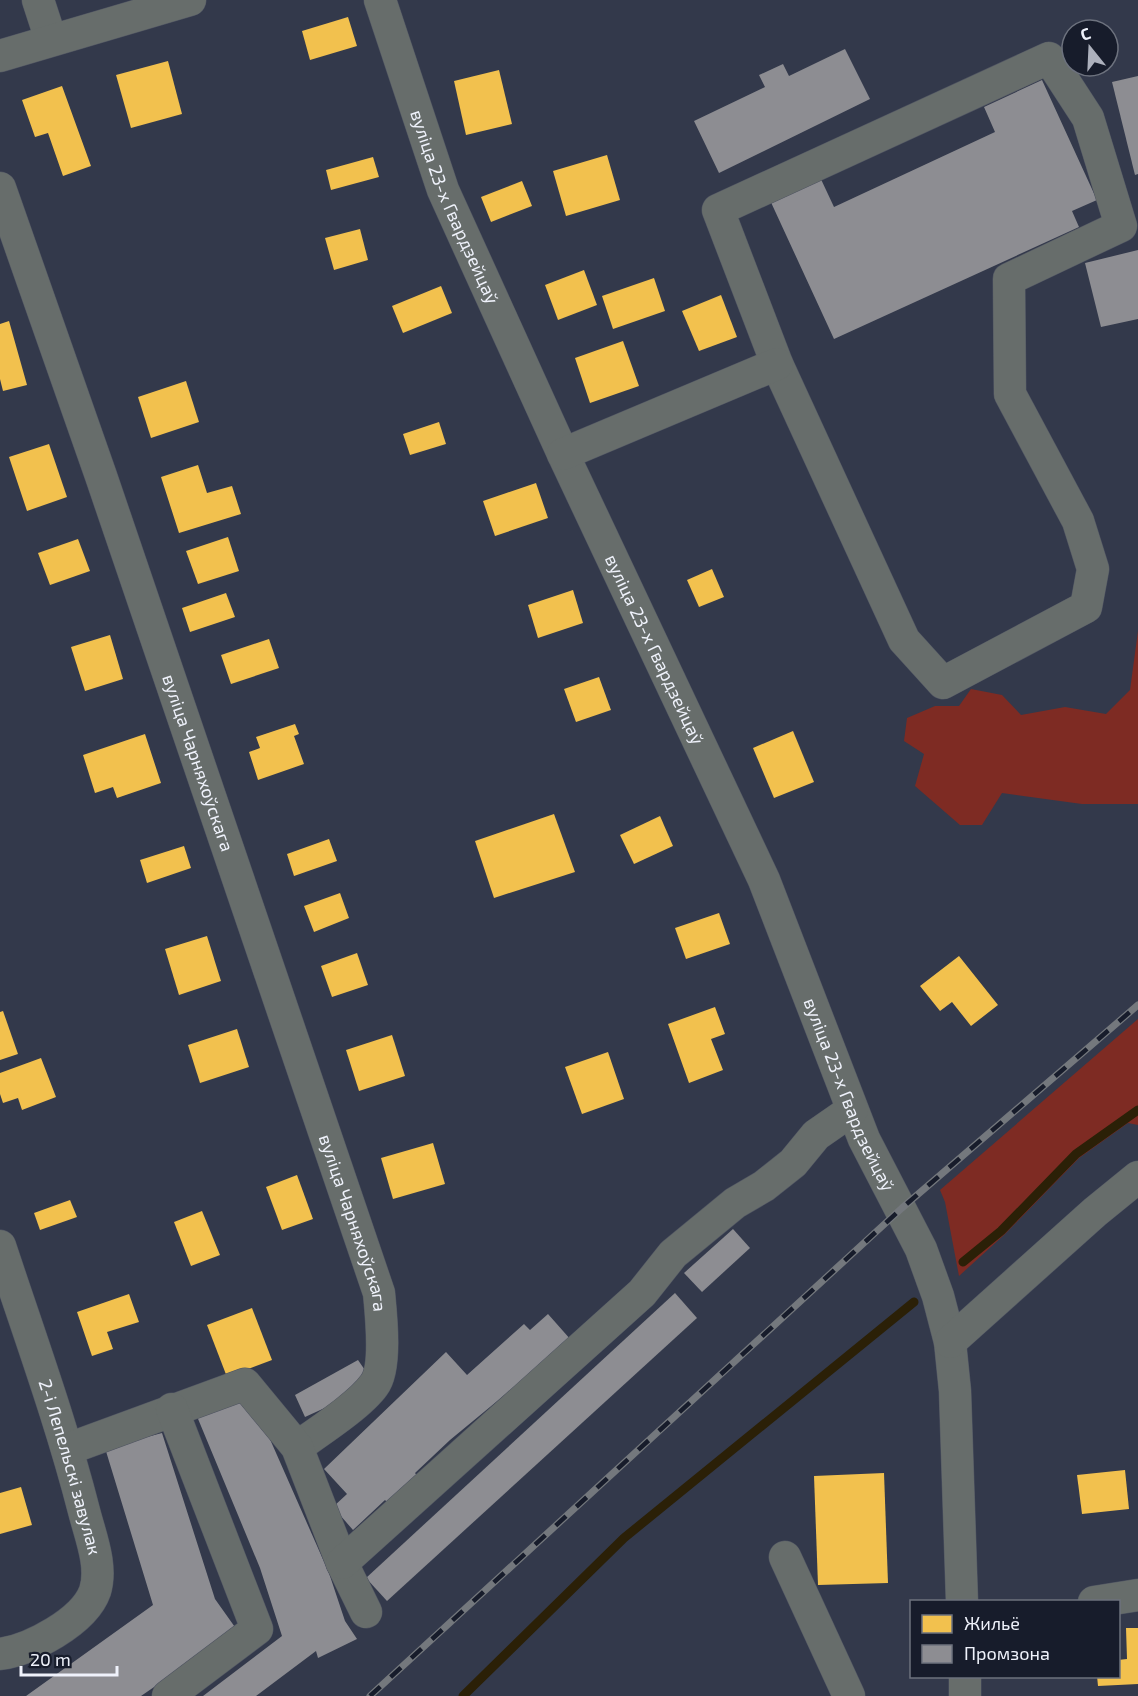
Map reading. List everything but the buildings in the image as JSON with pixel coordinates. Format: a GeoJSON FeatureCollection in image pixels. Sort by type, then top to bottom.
{"type":"FeatureCollection","features":[{"type":"Feature","properties":{"kind":"street"},"geometry":{"type":"LineString","coordinates":[[38,0],[51,40]]}},
{"type":"Feature","properties":{"kind":"street"},"geometry":{"type":"LineString","coordinates":[[0,56],[190,0]]}},
{"type":"Feature","properties":{"kind":"street","name":"вуліца 23-х Гвардзейцаў"},"geometry":{"type":"LineString","coordinates":[[380,0],[443,190],[563,454],[764,880],[852,1110],[876,1166],[902,1208],[921,1249],[938,1296],[950,1342],[955,1391],[962,1600]]}},
{"type":"Feature","properties":{"kind":"street"},"geometry":{"type":"LineString","coordinates":[[1049,58],[1088,118],[1121,226],[1009,279],[1010,394],[1078,521],[1093,569],[1086,606],[943,683],[904,640],[777,364],[718,210],[1049,58]]}},
{"type":"Feature","properties":{"kind":"street","name":"вуліца Чарняхоўскага"},"geometry":{"type":"LineString","coordinates":[[0,188],[379,1293],[384,1338],[376,1384],[330,1424],[297,1447]]}},
{"type":"Feature","properties":{"kind":"street"},"geometry":{"type":"LineString","coordinates":[[563,454],[777,364]]}},
{"type":"Feature","properties":{"kind":"street"},"geometry":{"type":"LineString","coordinates":[[342,1563],[642,1293],[673,1254],[735,1203],[765,1186],[793,1163],[816,1135],[852,1110]]}},
{"type":"Feature","properties":{"kind":"street"},"geometry":{"type":"LineString","coordinates":[[950,1342],[1095,1212],[1138,1177]]}},
{"type":"Feature","properties":{"kind":"street","name":"2-і Лепельскі завулак"},"geometry":{"type":"LineString","coordinates":[[2,1259],[68,1449],[97,1562],[95,1591],[73,1623],[4,1657]]}},
{"type":"Feature","properties":{"kind":"street"},"geometry":{"type":"LineString","coordinates":[[68,1449],[245,1384],[297,1447],[342,1563],[366,1612]]}},
{"type":"Feature","properties":{"kind":"street"},"geometry":{"type":"LineString","coordinates":[[168,1696],[257,1629],[172,1409]]}},
{"type":"Feature","properties":{"kind":"street"},"geometry":{"type":"LineString","coordinates":[[785,1557],[849,1696]]}},
{"type":"Feature","properties":{"kind":"street"},"geometry":{"type":"LineString","coordinates":[[1107,1600],[1138,1595]]}},
{"type":"Feature","properties":{"kind":"street"},"geometry":{"type":"LineString","coordinates":[[965,1678],[965,1696]]}},
{"type":"Feature","properties":{"kind":"shaded area"},"geometry":{"type":"Polygon","coordinates":[[[1138,631],[1138,804],[1082,804],[1002,793],[982,825],[960,825],[915,786],[924,754],[904,741],[907,718],[935,706],[959,706],[971,689],[1002,695],[1021,715],[1065,707],[1106,714],[1130,690],[1138,631]]]}},
{"type":"Feature","properties":{"kind":"shaded area"},"geometry":{"type":"Polygon","coordinates":[[[1138,1019],[1138,1125],[1128,1123],[1079,1158],[1004,1235],[959,1276],[945,1202],[940,1190],[1138,1019]]]}},
{"type":"Feature","properties":{"kind":"waterway"},"geometry":{"type":"LineString","coordinates":[[963,1262],[1001,1231],[1076,1154],[1138,1110]]}},
{"type":"Feature","properties":{"kind":"waterway"},"geometry":{"type":"LineString","coordinates":[[463,1696],[624,1538],[914,1302]]}},
{"type":"Feature","properties":{"kind":"railway"},"geometry":{"type":"LineString","coordinates":[[370,1696],[902,1208],[1138,1005]]}}]}
